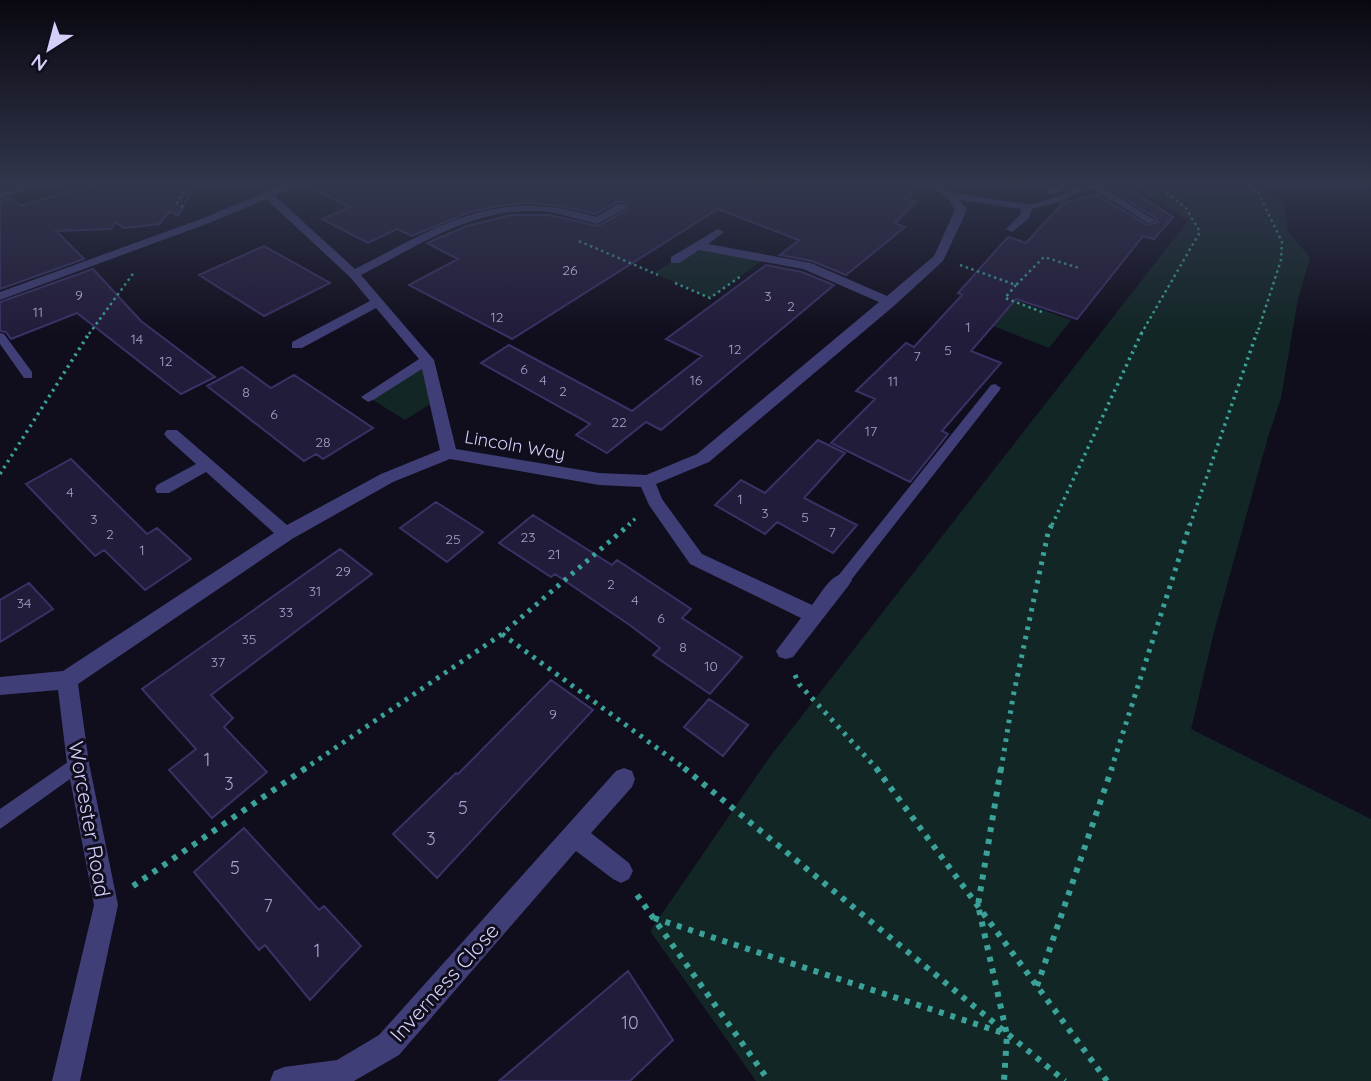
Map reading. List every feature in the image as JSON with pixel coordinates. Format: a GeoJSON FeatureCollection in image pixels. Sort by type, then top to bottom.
{"type":"FeatureCollection","features":[{"type":"Feature","properties":{"kind":"street"},"geometry":{"type":"LineString","coordinates":[[0,296],[171,233]]}},
{"type":"Feature","properties":{"kind":"street"},"geometry":{"type":"LineString","coordinates":[[310,233],[355,274],[427,360],[449,453]]}},
{"type":"Feature","properties":{"kind":"street"},"geometry":{"type":"LineString","coordinates":[[355,274],[439,233]]}},
{"type":"Feature","properties":{"kind":"street"},"geometry":{"type":"LineString","coordinates":[[675,260],[716,233]]}},
{"type":"Feature","properties":{"kind":"street","name":"Lincoln Way"},"geometry":{"type":"LineString","coordinates":[[0,686],[67,680],[286,534],[387,478],[449,453],[600,479],[647,481],[703,458],[940,258],[951,233]]}},
{"type":"Feature","properties":{"kind":"street"},"geometry":{"type":"LineString","coordinates":[[697,246],[807,266],[890,302]]}},
{"type":"Feature","properties":{"kind":"street"},"geometry":{"type":"LineString","coordinates":[[297,345],[379,302]]}},
{"type":"Feature","properties":{"kind":"street"},"geometry":{"type":"LineString","coordinates":[[368,397],[427,360]]}},
{"type":"Feature","properties":{"kind":"street"},"geometry":{"type":"LineString","coordinates":[[172,435],[286,534]]}},
{"type":"Feature","properties":{"kind":"street"},"geometry":{"type":"LineString","coordinates":[[163,489],[205,465]]}},
{"type":"Feature","properties":{"kind":"street"},"geometry":{"type":"LineString","coordinates":[[647,481],[655,501],[696,559],[814,615]]}},
{"type":"Feature","properties":{"kind":"street"},"geometry":{"type":"LineString","coordinates":[[786,651],[843,580]]}},
{"type":"Feature","properties":{"kind":"street","name":"Worcester Road"},"geometry":{"type":"LineString","coordinates":[[66,1081],[106,905],[78,764],[67,680]]}},
{"type":"Feature","properties":{"kind":"street","name":"Inverness Close"},"geometry":{"type":"LineString","coordinates":[[284,1081],[341,1073],[389,1045],[624,779]]}},
{"type":"Feature","properties":{"kind":"street"},"geometry":{"type":"LineString","coordinates":[[575,835],[621,871]]}},
{"type":"Feature","properties":{"kind":"lane"},"geometry":{"type":"LineString","coordinates":[[0,336],[28,375]]}},
{"type":"Feature","properties":{"kind":"lane"},"geometry":{"type":"LineString","coordinates":[[843,580],[995,388]]}},
{"type":"Feature","properties":{"kind":"lane"},"geometry":{"type":"LineString","coordinates":[[0,820],[78,764]]}},
{"type":"Feature","properties":{"kind":"path"},"geometry":{"type":"LineString","coordinates":[[1004,1081],[1007,1035],[978,905],[1013,697],[1048,533],[1133,348],[1199,233]]}},
{"type":"Feature","properties":{"kind":"path"},"geometry":{"type":"LineString","coordinates":[[1037,986],[1104,792],[1176,564],[1247,364],[1280,260],[1282,242],[1278,233]]}},
{"type":"Feature","properties":{"kind":"path"},"geometry":{"type":"LineString","coordinates":[[580,235],[710,298],[767,257]]}},
{"type":"Feature","properties":{"kind":"path"},"geometry":{"type":"LineString","coordinates":[[1042,312],[1005,298],[1044,257],[1079,268]]}},
{"type":"Feature","properties":{"kind":"path"},"geometry":{"type":"LineString","coordinates":[[940,258],[1016,285]]}},
{"type":"Feature","properties":{"kind":"path"},"geometry":{"type":"LineString","coordinates":[[0,474],[74,354],[142,262]]}},
{"type":"Feature","properties":{"kind":"path"},"geometry":{"type":"LineString","coordinates":[[106,905],[502,634],[655,501]]}},
{"type":"Feature","properties":{"kind":"path"},"geometry":{"type":"LineString","coordinates":[[502,634],[714,790],[1065,1081]]}},
{"type":"Feature","properties":{"kind":"path"},"geometry":{"type":"LineString","coordinates":[[786,651],[799,684],[888,781],[1107,1081]]}},
{"type":"Feature","properties":{"kind":"path"},"geometry":{"type":"LineString","coordinates":[[621,871],[769,1081]]}},
{"type":"Feature","properties":{"kind":"path"},"geometry":{"type":"LineString","coordinates":[[654,918],[1007,1035]]}},
{"type":"Feature","properties":{"kind":"green space"},"geometry":{"type":"Polygon","coordinates":[[[1178,233],[1290,233],[1310,258],[1298,299],[1281,398],[1214,632],[1191,729],[1371,819],[1371,1081],[756,1081],[650,931],[769,758],[1178,233]]]}},
{"type":"Feature","properties":{"kind":"green space"},"geometry":{"type":"Polygon","coordinates":[[[697,246],[767,257],[710,298],[654,273],[697,246]]]}},
{"type":"Feature","properties":{"kind":"green space"},"geometry":{"type":"Polygon","coordinates":[[[1012,299],[1071,320],[1049,348],[988,324],[1012,299]]]}},
{"type":"Feature","properties":{"kind":"green space"},"geometry":{"type":"Polygon","coordinates":[[[427,360],[438,399],[405,420],[368,397],[427,360]]]}},
{"type":"Feature","properties":{"kind":"building"},"geometry":{"type":"Polygon","coordinates":[[[0,233],[58,233],[84,259],[0,289],[0,233]]]}},
{"type":"Feature","properties":{"kind":"building"},"geometry":{"type":"Polygon","coordinates":[[[350,233],[388,233],[368,243],[350,233]]]}},
{"type":"Feature","properties":{"kind":"building"},"geometry":{"type":"Polygon","coordinates":[[[449,233],[679,233],[512,339],[409,285],[458,259],[427,243],[449,233]]]}},
{"type":"Feature","properties":{"kind":"building"},"geometry":{"type":"Polygon","coordinates":[[[782,233],[897,233],[846,275],[812,261],[780,255],[799,240],[782,233]]]}},
{"type":"Feature","properties":{"kind":"building"},"geometry":{"type":"Polygon","coordinates":[[[1035,233],[1159,233],[1154,239],[1143,236],[1077,319],[1016,299],[971,351],[1001,363],[942,431],[948,434],[910,482],[831,443],[875,399],[856,391],[906,343],[914,347],[962,295],[958,293],[1008,237],[1026,243],[1035,233]]]}},
{"type":"Feature","properties":{"kind":"building"},"geometry":{"type":"Polygon","coordinates":[[[264,246],[330,283],[264,316],[199,275],[264,246]]]}},
{"type":"Feature","properties":{"kind":"building"},"geometry":{"type":"Polygon","coordinates":[[[766,265],[802,272],[834,285],[661,430],[646,422],[607,453],[576,435],[590,424],[481,363],[509,345],[632,411],[702,356],[666,339],[766,265]]]}},
{"type":"Feature","properties":{"kind":"building"},"geometry":{"type":"Polygon","coordinates":[[[93,269],[141,321],[215,377],[181,394],[77,313],[11,339],[6,332],[0,331],[0,302],[93,269]]]}},
{"type":"Feature","properties":{"kind":"building"},"geometry":{"type":"Polygon","coordinates":[[[242,367],[271,388],[294,375],[373,428],[323,459],[316,454],[304,461],[207,386],[242,367]]]}},
{"type":"Feature","properties":{"kind":"building"},"geometry":{"type":"Polygon","coordinates":[[[818,440],[845,453],[804,498],[857,525],[833,553],[777,522],[765,534],[715,505],[741,480],[765,493],[818,440]]]}},
{"type":"Feature","properties":{"kind":"building"},"geometry":{"type":"Polygon","coordinates":[[[71,459],[147,534],[157,528],[191,559],[145,590],[104,550],[95,556],[26,484],[71,459]]]}},
{"type":"Feature","properties":{"kind":"building"},"geometry":{"type":"Polygon","coordinates":[[[436,502],[483,532],[447,562],[400,528],[436,502]]]}},
{"type":"Feature","properties":{"kind":"building"},"geometry":{"type":"Polygon","coordinates":[[[533,515],[612,565],[617,560],[691,609],[682,618],[742,657],[710,694],[653,655],[660,648],[631,626],[555,574],[551,577],[499,543],[533,515]]]}},
{"type":"Feature","properties":{"kind":"building"},"geometry":{"type":"Polygon","coordinates":[[[340,549],[372,574],[211,695],[233,718],[224,727],[267,772],[212,818],[169,770],[196,749],[142,689],[340,549]]]}},
{"type":"Feature","properties":{"kind":"building"},"geometry":{"type":"Polygon","coordinates":[[[29,583],[53,609],[0,642],[0,600],[29,583]]]}},
{"type":"Feature","properties":{"kind":"building"},"geometry":{"type":"Polygon","coordinates":[[[551,680],[593,710],[437,878],[393,834],[458,774],[551,680]]]}},
{"type":"Feature","properties":{"kind":"building"},"geometry":{"type":"Polygon","coordinates":[[[709,699],[748,725],[723,756],[684,727],[709,699]]]}},
{"type":"Feature","properties":{"kind":"building"},"geometry":{"type":"Polygon","coordinates":[[[244,828],[319,910],[324,906],[361,946],[310,1000],[265,945],[259,950],[194,872],[244,828]]]}},
{"type":"Feature","properties":{"kind":"building"},"geometry":{"type":"Polygon","coordinates":[[[628,971],[673,1040],[630,1081],[499,1081],[628,971]]]}}]}
